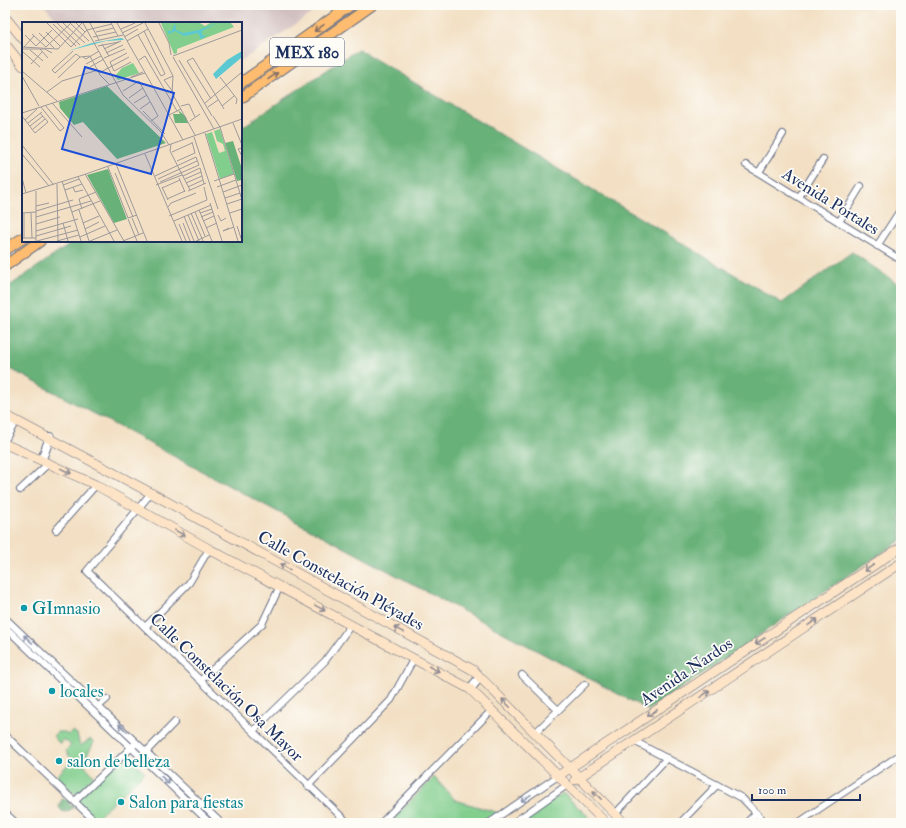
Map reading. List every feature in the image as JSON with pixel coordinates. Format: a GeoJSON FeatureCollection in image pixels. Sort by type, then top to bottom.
{"type":"FeatureCollection","features":[{"type":"Feature","properties":{"kind":"main road","name":"MEX 180"},"geometry":{"type":"LineString","coordinates":[[242,82],[351,5]]}},
{"type":"Feature","properties":{"kind":"main road","name":"MEX 180"},"geometry":{"type":"LineString","coordinates":[[242,97],[372,5]]}},
{"type":"Feature","properties":{"kind":"main road"},"geometry":{"type":"LineString","coordinates":[[5,17],[22,38]]}},
{"type":"Feature","properties":{"kind":"main road"},"geometry":{"type":"LineString","coordinates":[[5,44],[22,65]]}},
{"type":"Feature","properties":{"kind":"main road"},"geometry":{"type":"LineString","coordinates":[[5,250],[22,239]]}},
{"type":"Feature","properties":{"kind":"main road"},"geometry":{"type":"LineString","coordinates":[[5,266],[39,242]]}},
{"type":"Feature","properties":{"kind":"main road","name":"Calle Constelación Pléyades"},"geometry":{"type":"LineString","coordinates":[[5,415],[50,437],[151,492],[473,670],[624,823]]}},
{"type":"Feature","properties":{"kind":"main road","name":"Calle Constelación Pléyades"},"geometry":{"type":"LineString","coordinates":[[5,444],[96,485],[209,549],[470,688],[606,823]]}},
{"type":"Feature","properties":{"kind":"main road","name":"Avenida Nardos"},"geometry":{"type":"LineString","coordinates":[[558,776],[901,547]]}},
{"type":"Feature","properties":{"kind":"main road","name":"Avenida Nardos"},"geometry":{"type":"LineString","coordinates":[[568,785],[901,563]]}},
{"type":"Feature","properties":{"kind":"street"},"geometry":{"type":"LineString","coordinates":[[759,172],[784,134]]}},
{"type":"Feature","properties":{"kind":"street"},"geometry":{"type":"LineString","coordinates":[[799,197],[823,159]]}},
{"type":"Feature","properties":{"kind":"street","name":"Avenida Portales"},"geometry":{"type":"LineString","coordinates":[[746,165],[901,260]]}},
{"type":"Feature","properties":{"kind":"street"},"geometry":{"type":"LineString","coordinates":[[839,222],[861,186]]}},
{"type":"Feature","properties":{"kind":"street"},"geometry":{"type":"LineString","coordinates":[[877,246],[901,209]]}},
{"type":"Feature","properties":{"kind":"street"},"geometry":{"type":"LineString","coordinates":[[5,438],[15,421]]}},
{"type":"Feature","properties":{"kind":"street"},"geometry":{"type":"LineString","coordinates":[[20,490],[45,461],[50,437]]}},
{"type":"Feature","properties":{"kind":"street"},"geometry":{"type":"LineString","coordinates":[[56,530],[96,485]]}},
{"type":"Feature","properties":{"kind":"street"},"geometry":{"type":"LineString","coordinates":[[138,509],[151,492]]}},
{"type":"Feature","properties":{"kind":"street","name":"Calle Constelación Osa Mayor"},"geometry":{"type":"LineString","coordinates":[[138,509],[87,571],[348,823]]}},
{"type":"Feature","properties":{"kind":"street"},"geometry":{"type":"LineString","coordinates":[[145,627],[189,583],[209,549]]}},
{"type":"Feature","properties":{"kind":"street"},"geometry":{"type":"LineString","coordinates":[[201,680],[262,624],[280,586]]}},
{"type":"Feature","properties":{"kind":"street"},"geometry":{"type":"LineString","coordinates":[[5,618],[100,706],[222,823]]}},
{"type":"Feature","properties":{"kind":"street"},"geometry":{"type":"LineString","coordinates":[[253,731],[325,661],[351,625]]}},
{"type":"Feature","properties":{"kind":"street"},"geometry":{"type":"LineString","coordinates":[[5,627],[210,823]]}},
{"type":"Feature","properties":{"kind":"street"},"geometry":{"type":"LineString","coordinates":[[308,786],[391,700],[414,658]]}},
{"type":"Feature","properties":{"kind":"street"},"geometry":{"type":"LineString","coordinates":[[522,674],[558,710]]}},
{"type":"Feature","properties":{"kind":"street"},"geometry":{"type":"LineString","coordinates":[[470,688],[480,677]]}},
{"type":"Feature","properties":{"kind":"street"},"geometry":{"type":"LineString","coordinates":[[535,733],[585,684]]}},
{"type":"Feature","properties":{"kind":"street"},"geometry":{"type":"LineString","coordinates":[[100,706],[107,699]]}},
{"type":"Feature","properties":{"kind":"street"},"geometry":{"type":"LineString","coordinates":[[381,823],[492,710]]}},
{"type":"Feature","properties":{"kind":"street"},"geometry":{"type":"LineString","coordinates":[[141,756],[175,722]]}},
{"type":"Feature","properties":{"kind":"street"},"geometry":{"type":"LineString","coordinates":[[5,735],[97,823]]}},
{"type":"Feature","properties":{"kind":"street"},"geometry":{"type":"LineString","coordinates":[[634,741],[742,798],[766,823]]}},
{"type":"Feature","properties":{"kind":"street"},"geometry":{"type":"LineString","coordinates":[[75,801],[138,742]]}},
{"type":"Feature","properties":{"kind":"street"},"geometry":{"type":"LineString","coordinates":[[798,823],[901,754]]}},
{"type":"Feature","properties":{"kind":"street"},"geometry":{"type":"LineString","coordinates":[[615,814],[667,758]]}},
{"type":"Feature","properties":{"kind":"street","name":"Avenida Nardos"},"geometry":{"type":"LineString","coordinates":[[489,823],[558,776]]}},
{"type":"Feature","properties":{"kind":"street","name":"Avenida Nardos"},"geometry":{"type":"LineString","coordinates":[[513,823],[568,785]]}},
{"type":"Feature","properties":{"kind":"street"},"geometry":{"type":"LineString","coordinates":[[680,823],[717,785]]}},
{"type":"Feature","properties":{"kind":"street"},"geometry":{"type":"LineString","coordinates":[[5,813],[16,823]]}},
{"type":"Feature","properties":{"kind":"street"},"geometry":{"type":"LineString","coordinates":[[746,823],[756,813]]}},
{"type":"Feature","properties":{"kind":"shaded area"},"geometry":{"type":"Polygon","coordinates":[[[44,5],[324,5],[242,60],[242,22],[58,22],[44,5]]]}},
{"type":"Feature","properties":{"kind":"green space"},"geometry":{"type":"Polygon","coordinates":[[[358,49],[782,303],[852,252],[901,286],[901,540],[648,710],[5,366],[5,289],[74,242],[242,242],[242,127],[358,49]]]}},
{"type":"Feature","properties":{"kind":"green space"},"geometry":{"type":"Polygon","coordinates":[[[73,731],[77,734],[80,746],[91,739],[94,742],[83,763],[94,776],[76,795],[56,777],[72,760],[66,751],[71,745],[63,739],[60,744],[53,736],[57,732],[64,732],[68,735],[73,731]]]}},
{"type":"Feature","properties":{"kind":"green space"},"geometry":{"type":"Polygon","coordinates":[[[125,753],[145,772],[100,815],[97,822],[75,801],[125,753]]]}},
{"type":"Feature","properties":{"kind":"green space"},"geometry":{"type":"Polygon","coordinates":[[[434,777],[455,800],[499,813],[483,823],[389,823],[434,777]]]}},
{"type":"Feature","properties":{"kind":"green space"},"geometry":{"type":"Polygon","coordinates":[[[563,793],[595,823],[520,823],[563,793]]]}},
{"type":"Feature","properties":{"kind":"green space"},"geometry":{"type":"Polygon","coordinates":[[[62,799],[68,800],[70,805],[75,807],[66,812],[62,811],[59,807],[62,799]]]}},
{"type":"Feature","properties":{"kind":"place","name":"GImnasio"},"geometry":{"type":"Point","coordinates":[24,608]}},
{"type":"Feature","properties":{"kind":"place","name":"locales"},"geometry":{"type":"Point","coordinates":[52,691]}},
{"type":"Feature","properties":{"kind":"place","name":"salon de belleza"},"geometry":{"type":"Point","coordinates":[59,761]}},
{"type":"Feature","properties":{"kind":"place","name":"Salon para fiestas"},"geometry":{"type":"Point","coordinates":[121,802]}}]}
